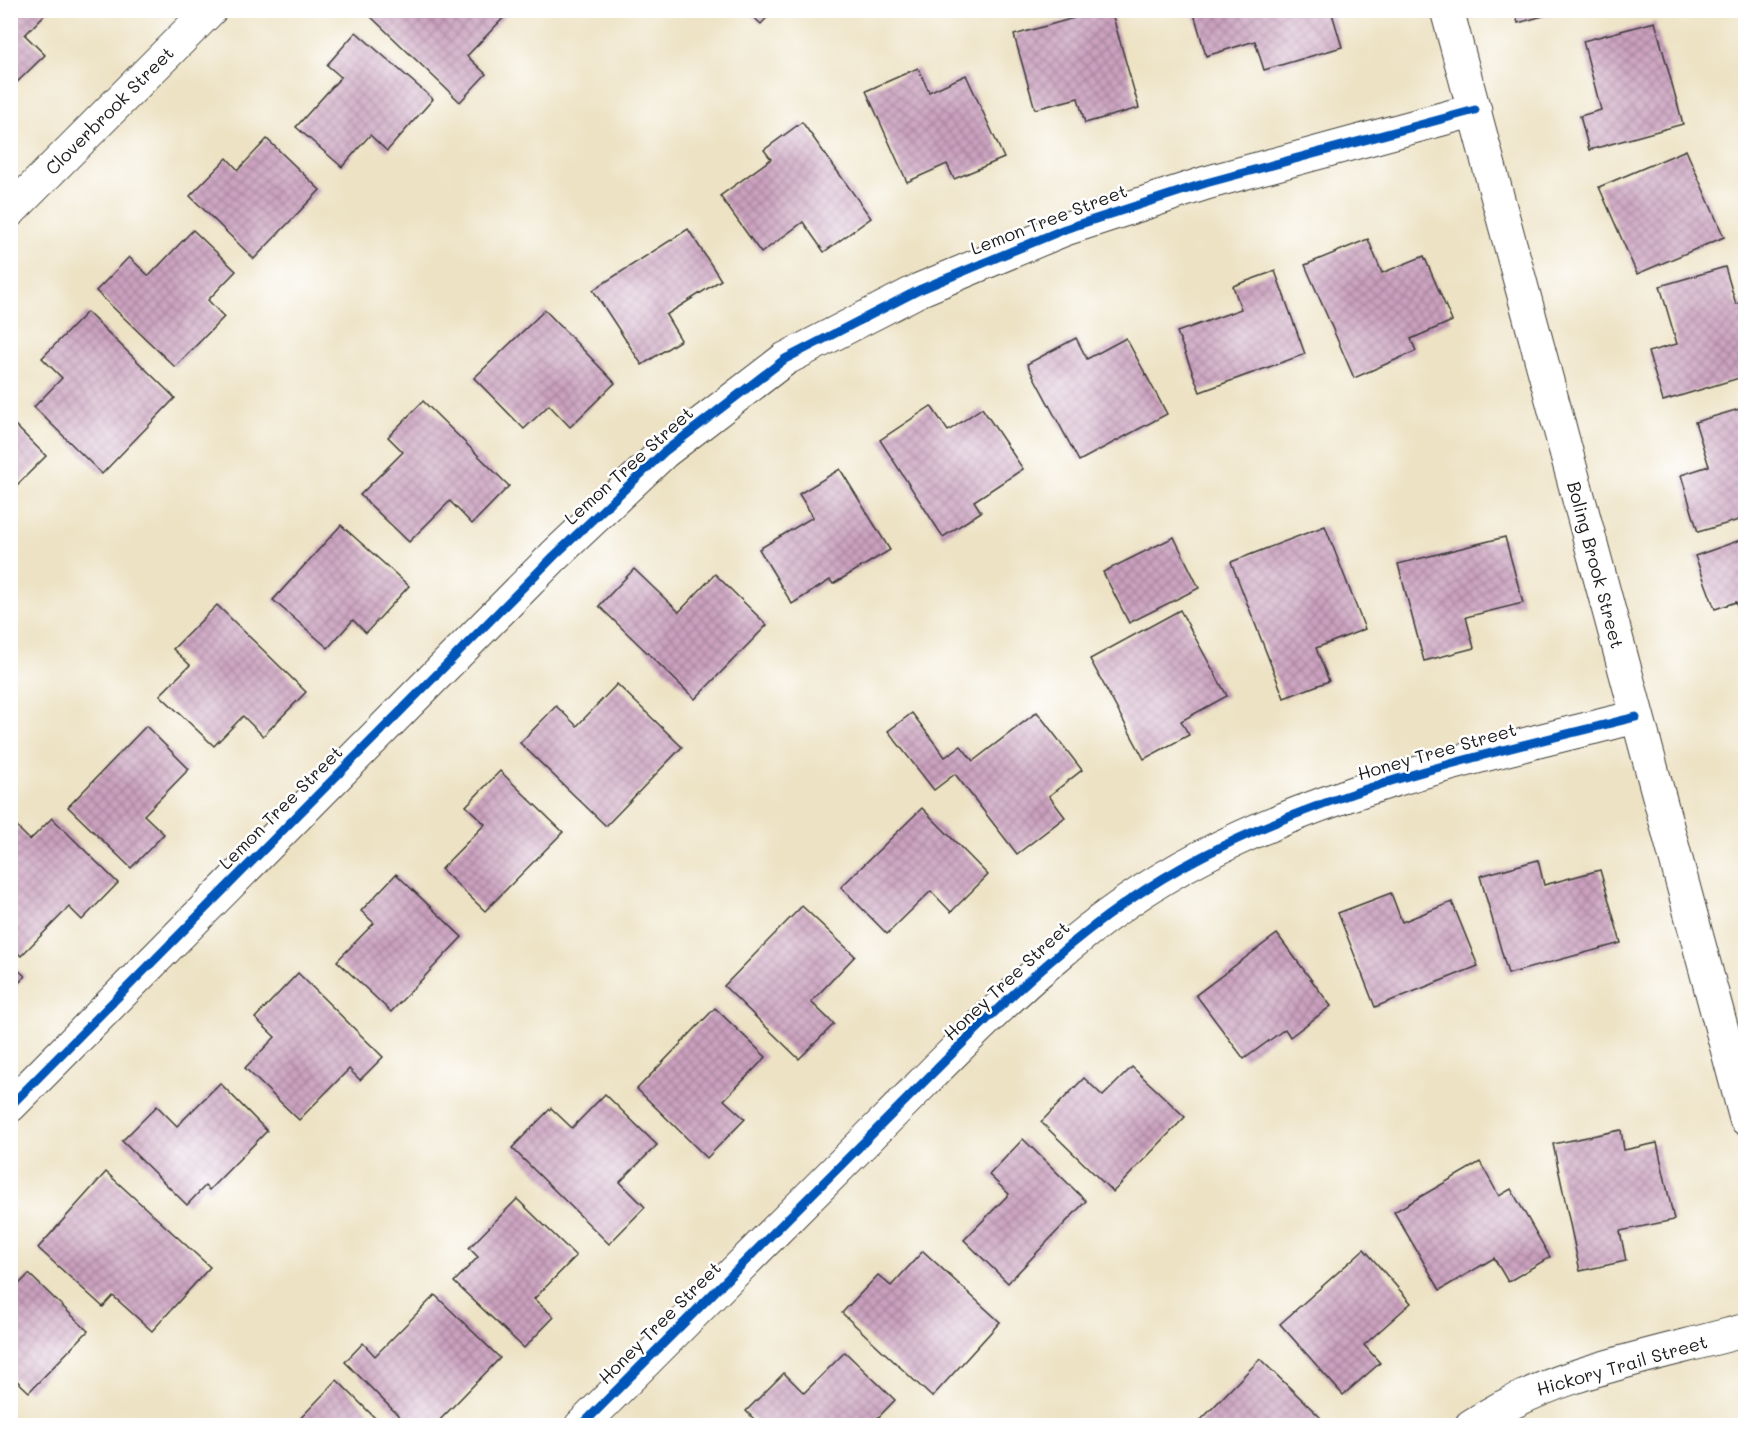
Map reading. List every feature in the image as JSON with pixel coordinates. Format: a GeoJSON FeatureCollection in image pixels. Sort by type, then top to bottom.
{"type":"FeatureCollection","features":[{"type":"Feature","properties":{"kind":"street","name":"Cloverbrook Street"},"geometry":{"type":"LineString","coordinates":[[10,212],[210,10]]}},
{"type":"Feature","properties":{"kind":"street","name":"Boling Brook Street"},"geometry":{"type":"LineString","coordinates":[[1447,10],[1635,717],[1746,1119]]}},
{"type":"Feature","properties":{"kind":"street","name":"Lemon Tree Street"},"geometry":{"type":"LineString","coordinates":[[10,1106],[554,556],[664,452],[785,359],[920,290],[1065,229],[1206,183],[1475,110]]}},
{"type":"Feature","properties":{"kind":"street","name":"Honey Tree Street"},"geometry":{"type":"LineString","coordinates":[[581,1425],[1046,962],[1142,892],[1199,857],[1257,830],[1368,787],[1431,768],[1635,717]]}},
{"type":"Feature","properties":{"kind":"street","name":"Hickory Trail Street"},"geometry":{"type":"LineString","coordinates":[[1470,1425],[1493,1410],[1555,1383],[1746,1330]]}},
{"type":"Feature","properties":{"kind":"building"},"geometry":{"type":"Polygon","coordinates":[[[10,10],[49,10],[25,35],[45,55],[10,89],[10,10]]]}},
{"type":"Feature","properties":{"kind":"building"},"geometry":{"type":"Polygon","coordinates":[[[370,10],[511,10],[467,56],[486,74],[460,102],[367,13],[370,10]]]}},
{"type":"Feature","properties":{"kind":"building"},"geometry":{"type":"Polygon","coordinates":[[[746,10],[774,10],[761,24],[746,10]]]}},
{"type":"Feature","properties":{"kind":"building"},"geometry":{"type":"Polygon","coordinates":[[[1102,10],[1111,10],[1139,108],[1085,123],[1078,98],[1035,109],[1014,35],[1102,10]]]}},
{"type":"Feature","properties":{"kind":"building"},"geometry":{"type":"Polygon","coordinates":[[[1193,10],[1331,10],[1342,47],[1264,70],[1255,41],[1206,56],[1193,10]]]}},
{"type":"Feature","properties":{"kind":"building"},"geometry":{"type":"Polygon","coordinates":[[[1514,10],[1561,10],[1561,11],[1518,23],[1514,10]]]}},
{"type":"Feature","properties":{"kind":"building"},"geometry":{"type":"Polygon","coordinates":[[[1655,22],[1683,124],[1589,150],[1580,116],[1601,110],[1583,41],[1655,22]]]}},
{"type":"Feature","properties":{"kind":"building"},"geometry":{"type":"Polygon","coordinates":[[[356,32],[433,99],[387,151],[370,135],[342,167],[296,127],[341,77],[327,65],[356,32]]]}},
{"type":"Feature","properties":{"kind":"building"},"geometry":{"type":"Polygon","coordinates":[[[918,68],[929,92],[966,75],[1004,158],[954,179],[947,164],[907,182],[866,91],[918,68]]]}},
{"type":"Feature","properties":{"kind":"building"},"geometry":{"type":"Polygon","coordinates":[[[802,122],[871,218],[824,252],[803,222],[761,253],[720,196],[771,159],[764,150],[802,122]]]}},
{"type":"Feature","properties":{"kind":"building"},"geometry":{"type":"Polygon","coordinates":[[[267,139],[320,190],[254,259],[190,196],[227,158],[238,170],[267,139]]]}},
{"type":"Feature","properties":{"kind":"building"},"geometry":{"type":"Polygon","coordinates":[[[1686,150],[1724,237],[1637,274],[1599,187],[1686,150]]]}},
{"type":"Feature","properties":{"kind":"building"},"geometry":{"type":"Polygon","coordinates":[[[688,229],[721,280],[666,315],[681,340],[642,365],[593,290],[688,229]]]}},
{"type":"Feature","properties":{"kind":"building"},"geometry":{"type":"Polygon","coordinates":[[[193,230],[236,271],[208,300],[224,317],[175,367],[96,291],[129,257],[149,276],[193,230]]]}},
{"type":"Feature","properties":{"kind":"building"},"geometry":{"type":"Polygon","coordinates":[[[1368,239],[1382,273],[1424,256],[1452,321],[1411,339],[1416,351],[1354,378],[1305,265],[1368,239]]]}},
{"type":"Feature","properties":{"kind":"building"},"geometry":{"type":"Polygon","coordinates":[[[1725,267],[1736,304],[1746,301],[1746,376],[1663,401],[1648,352],[1677,344],[1660,286],[1725,267]]]}},
{"type":"Feature","properties":{"kind":"building"},"geometry":{"type":"Polygon","coordinates":[[[1275,271],[1305,354],[1200,392],[1177,332],[1241,309],[1233,286],[1275,271]]]}},
{"type":"Feature","properties":{"kind":"building"},"geometry":{"type":"Polygon","coordinates":[[[545,310],[615,383],[570,427],[549,405],[524,429],[474,378],[545,310]]]}},
{"type":"Feature","properties":{"kind":"building"},"geometry":{"type":"Polygon","coordinates":[[[87,312],[175,398],[102,474],[34,407],[62,378],[42,358],[87,312]]]}},
{"type":"Feature","properties":{"kind":"building"},"geometry":{"type":"Polygon","coordinates":[[[1076,338],[1087,359],[1126,338],[1167,414],[1079,461],[1027,364],[1076,338]]]}},
{"type":"Feature","properties":{"kind":"building"},"geometry":{"type":"Polygon","coordinates":[[[423,401],[509,486],[472,524],[450,501],[409,542],[360,495],[403,452],[388,437],[423,401]]]}},
{"type":"Feature","properties":{"kind":"building"},"geometry":{"type":"Polygon","coordinates":[[[931,406],[948,431],[982,408],[1023,469],[974,501],[981,512],[943,537],[880,440],[931,406]]]}},
{"type":"Feature","properties":{"kind":"building"},"geometry":{"type":"Polygon","coordinates":[[[1746,407],[1746,518],[1698,532],[1681,475],[1709,466],[1695,422],[1746,407]]]}},
{"type":"Feature","properties":{"kind":"building"},"geometry":{"type":"Polygon","coordinates":[[[10,420],[46,456],[10,492],[10,420]]]}},
{"type":"Feature","properties":{"kind":"building"},"geometry":{"type":"Polygon","coordinates":[[[840,469],[890,550],[833,584],[830,580],[792,604],[759,549],[813,517],[799,494],[840,469]]]}},
{"type":"Feature","properties":{"kind":"building"},"geometry":{"type":"Polygon","coordinates":[[[341,525],[409,586],[366,633],[353,620],[328,648],[273,600],[341,525]]]}},
{"type":"Feature","properties":{"kind":"building"},"geometry":{"type":"Polygon","coordinates":[[[1325,526],[1365,629],[1316,648],[1329,681],[1284,698],[1231,562],[1325,526]]]}},
{"type":"Feature","properties":{"kind":"building"},"geometry":{"type":"Polygon","coordinates":[[[1174,537],[1199,588],[1129,623],[1103,572],[1174,537]]]}},
{"type":"Feature","properties":{"kind":"building"},"geometry":{"type":"Polygon","coordinates":[[[1505,537],[1523,603],[1466,617],[1474,648],[1424,661],[1398,564],[1505,537]]]}},
{"type":"Feature","properties":{"kind":"building"},"geometry":{"type":"Polygon","coordinates":[[[1746,538],[1745,627],[1736,602],[1715,609],[1695,556],[1746,538]]]}},
{"type":"Feature","properties":{"kind":"building"},"geometry":{"type":"Polygon","coordinates":[[[634,569],[679,612],[715,574],[767,625],[695,699],[599,606],[634,569]]]}},
{"type":"Feature","properties":{"kind":"building"},"geometry":{"type":"Polygon","coordinates":[[[217,605],[306,692],[263,736],[243,716],[214,746],[160,695],[190,665],[173,649],[217,605]]]}},
{"type":"Feature","properties":{"kind":"building"},"geometry":{"type":"Polygon","coordinates":[[[1180,610],[1227,696],[1181,721],[1189,735],[1144,759],[1090,659],[1180,610]]]}},
{"type":"Feature","properties":{"kind":"building"},"geometry":{"type":"Polygon","coordinates":[[[617,684],[682,747],[606,826],[520,743],[556,706],[577,726],[617,684]]]}},
{"type":"Feature","properties":{"kind":"building"},"geometry":{"type":"Polygon","coordinates":[[[1037,712],[1082,770],[1049,796],[1065,817],[1017,854],[955,774],[934,790],[888,731],[912,713],[945,757],[961,746],[973,761],[1037,712]]]}},
{"type":"Feature","properties":{"kind":"building"},"geometry":{"type":"Polygon","coordinates":[[[146,726],[189,769],[144,815],[164,834],[131,868],[68,807],[146,726]]]}},
{"type":"Feature","properties":{"kind":"building"},"geometry":{"type":"Polygon","coordinates":[[[500,771],[563,832],[485,911],[441,869],[485,824],[466,806],[500,771]]]}},
{"type":"Feature","properties":{"kind":"building"},"geometry":{"type":"Polygon","coordinates":[[[922,808],[988,875],[951,912],[931,891],[887,934],[841,887],[922,808]]]}},
{"type":"Feature","properties":{"kind":"building"},"geometry":{"type":"Polygon","coordinates":[[[52,818],[118,883],[82,920],[69,907],[21,956],[10,946],[10,820],[30,840],[52,818]]]}},
{"type":"Feature","properties":{"kind":"building"},"geometry":{"type":"Polygon","coordinates":[[[1538,860],[1544,885],[1600,870],[1621,943],[1508,974],[1480,876],[1538,860]]]}},
{"type":"Feature","properties":{"kind":"building"},"geometry":{"type":"Polygon","coordinates":[[[396,874],[462,937],[391,1012],[337,961],[374,923],[361,911],[396,874]]]}},
{"type":"Feature","properties":{"kind":"building"},"geometry":{"type":"Polygon","coordinates":[[[1391,893],[1402,922],[1452,902],[1478,966],[1375,1007],[1338,913],[1391,893]]]}},
{"type":"Feature","properties":{"kind":"building"},"geometry":{"type":"Polygon","coordinates":[[[802,906],[855,956],[811,1002],[834,1024],[799,1059],[724,986],[802,906]]]}},
{"type":"Feature","properties":{"kind":"building"},"geometry":{"type":"Polygon","coordinates":[[[1277,934],[1331,1006],[1290,1037],[1285,1029],[1244,1059],[1196,995],[1277,934]]]}},
{"type":"Feature","properties":{"kind":"building"},"geometry":{"type":"Polygon","coordinates":[[[10,963],[25,976],[10,993],[10,963]]]}},
{"type":"Feature","properties":{"kind":"building"},"geometry":{"type":"Polygon","coordinates":[[[298,973],[383,1057],[360,1080],[349,1069],[299,1120],[245,1068],[275,1037],[255,1018],[298,973]]]}},
{"type":"Feature","properties":{"kind":"building"},"geometry":{"type":"Polygon","coordinates":[[[715,1008],[766,1057],[724,1100],[745,1119],[707,1158],[637,1089],[715,1008]]]}},
{"type":"Feature","properties":{"kind":"building"},"geometry":{"type":"Polygon","coordinates":[[[1132,1067],[1185,1117],[1113,1192],[1041,1122],[1084,1078],[1103,1096],[1132,1067]]]}},
{"type":"Feature","properties":{"kind":"building"},"geometry":{"type":"Polygon","coordinates":[[[220,1083],[267,1131],[209,1190],[205,1186],[187,1205],[122,1141],[157,1106],[177,1126],[220,1083]]]}},
{"type":"Feature","properties":{"kind":"building"},"geometry":{"type":"Polygon","coordinates":[[[605,1094],[657,1145],[620,1182],[645,1207],[609,1244],[512,1148],[551,1108],[572,1128],[605,1094]]]}},
{"type":"Feature","properties":{"kind":"building"},"geometry":{"type":"Polygon","coordinates":[[[1621,1130],[1624,1150],[1657,1143],[1674,1220],[1620,1231],[1626,1261],[1580,1271],[1553,1144],[1621,1130]]]}},
{"type":"Feature","properties":{"kind":"building"},"geometry":{"type":"Polygon","coordinates":[[[1023,1139],[1086,1201],[1008,1283],[964,1240],[1009,1194],[989,1175],[1023,1139]]]}},
{"type":"Feature","properties":{"kind":"building"},"geometry":{"type":"Polygon","coordinates":[[[1480,1162],[1499,1196],[1511,1189],[1550,1257],[1508,1282],[1494,1258],[1440,1290],[1394,1212],[1480,1162]]]}},
{"type":"Feature","properties":{"kind":"building"},"geometry":{"type":"Polygon","coordinates":[[[106,1172],[210,1267],[152,1331],[113,1296],[103,1307],[38,1248],[106,1172]]]}},
{"type":"Feature","properties":{"kind":"building"},"geometry":{"type":"Polygon","coordinates":[[[517,1199],[576,1256],[534,1299],[554,1317],[524,1348],[454,1282],[478,1257],[469,1248],[517,1199]]]}},
{"type":"Feature","properties":{"kind":"building"},"geometry":{"type":"Polygon","coordinates":[[[1364,1249],[1411,1303],[1364,1345],[1380,1363],[1343,1395],[1280,1324],[1364,1249]]]}},
{"type":"Feature","properties":{"kind":"building"},"geometry":{"type":"Polygon","coordinates":[[[923,1251],[1000,1322],[932,1397],[842,1313],[878,1275],[891,1286],[923,1251]]]}},
{"type":"Feature","properties":{"kind":"building"},"geometry":{"type":"Polygon","coordinates":[[[29,1274],[88,1331],[29,1392],[14,1378],[10,1382],[10,1293],[29,1274]]]}},
{"type":"Feature","properties":{"kind":"building"},"geometry":{"type":"Polygon","coordinates":[[[435,1295],[500,1358],[434,1426],[409,1426],[345,1362],[363,1343],[375,1356],[435,1295]]]}},
{"type":"Feature","properties":{"kind":"building"},"geometry":{"type":"Polygon","coordinates":[[[845,1352],[895,1400],[870,1426],[761,1426],[746,1411],[784,1373],[804,1393],[845,1352]]]}},
{"type":"Feature","properties":{"kind":"building"},"geometry":{"type":"Polygon","coordinates":[[[1260,1359],[1321,1418],[1314,1426],[1195,1426],[1260,1359]]]}},
{"type":"Feature","properties":{"kind":"building"},"geometry":{"type":"Polygon","coordinates":[[[337,1380],[383,1426],[293,1426],[337,1380]]]}},
{"type":"Feature","properties":{"kind":"cycle path"},"geometry":{"type":"LineString","coordinates":[[10,1106],[554,556],[664,452],[785,359],[919,290],[1065,229],[1206,183],[1475,110]]}},
{"type":"Feature","properties":{"kind":"cycle path"},"geometry":{"type":"LineString","coordinates":[[581,1426],[996,1011],[1033,976],[1113,911],[1201,857],[1305,810],[1414,774],[1636,717]]}}]}
